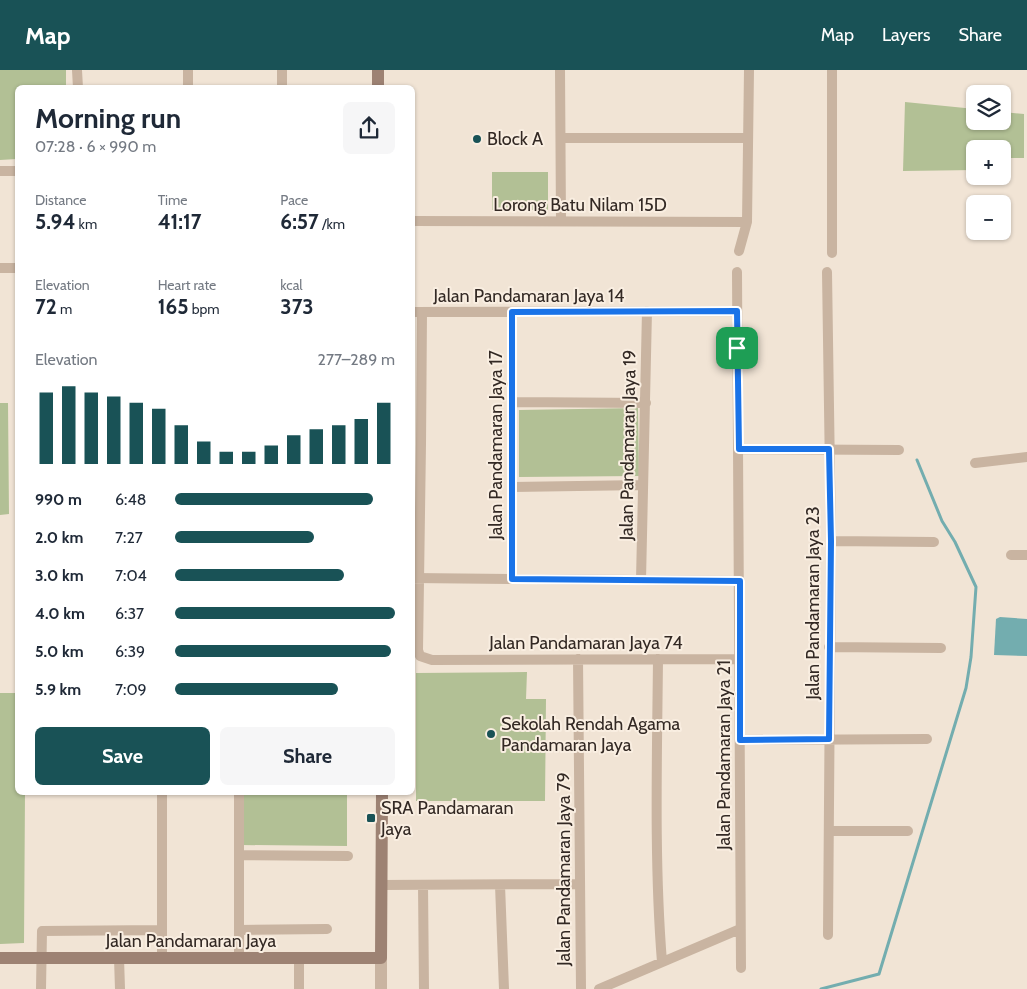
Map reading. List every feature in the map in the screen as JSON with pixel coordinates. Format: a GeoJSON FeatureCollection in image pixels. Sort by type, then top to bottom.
{"type":"FeatureCollection","features":[{"type":"Feature","properties":{"kind":"main road"},"geometry":{"type":"LineString","coordinates":[[378,70],[378,85]]}},
{"type":"Feature","properties":{"kind":"main road"},"geometry":{"type":"LineString","coordinates":[[381,958],[382,795]]}},
{"type":"Feature","properties":{"kind":"main road","name":"Jalan Pandamaran Jaya"},"geometry":{"type":"LineString","coordinates":[[0,958],[381,958]]}},
{"type":"Feature","properties":{"kind":"street"},"geometry":{"type":"LineString","coordinates":[[78,70],[78,85]]}},
{"type":"Feature","properties":{"kind":"street"},"geometry":{"type":"LineString","coordinates":[[188,70],[188,85]]}},
{"type":"Feature","properties":{"kind":"street"},"geometry":{"type":"LineString","coordinates":[[282,70],[282,85]]}},
{"type":"Feature","properties":{"kind":"street"},"geometry":{"type":"LineString","coordinates":[[560,70],[561,221]]}},
{"type":"Feature","properties":{"kind":"street"},"geometry":{"type":"LineString","coordinates":[[739,251],[747,222],[749,70]]}},
{"type":"Feature","properties":{"kind":"street"},"geometry":{"type":"LineString","coordinates":[[832,70],[832,253]]}},
{"type":"Feature","properties":{"kind":"street"},"geometry":{"type":"LineString","coordinates":[[561,138],[748,138]]}},
{"type":"Feature","properties":{"kind":"street"},"geometry":{"type":"LineString","coordinates":[[0,171],[15,171]]}},
{"type":"Feature","properties":{"kind":"street","name":"Lorong Batu Nilam 15D"},"geometry":{"type":"LineString","coordinates":[[415,221],[747,222]]}},
{"type":"Feature","properties":{"kind":"street"},"geometry":{"type":"LineString","coordinates":[[0,268],[15,268]]}},
{"type":"Feature","properties":{"kind":"street","name":"Jalan Pandamaran Jaya 21"},"geometry":{"type":"LineString","coordinates":[[737,272],[740,581],[740,968]]}},
{"type":"Feature","properties":{"kind":"street","name":"Jalan Pandamaran Jaya 23"},"geometry":{"type":"LineString","coordinates":[[827,272],[831,541],[828,935]]}},
{"type":"Feature","properties":{"kind":"street","name":"Jalan Pandamaran Jaya 19"},"geometry":{"type":"LineString","coordinates":[[641,580],[647,311]]}},
{"type":"Feature","properties":{"kind":"street","name":"Jalan Pandamaran Jaya 14"},"geometry":{"type":"LineString","coordinates":[[417,312],[737,311]]}},
{"type":"Feature","properties":{"kind":"street"},"geometry":{"type":"LineString","coordinates":[[417,312],[416,578],[740,581]]}},
{"type":"Feature","properties":{"kind":"street","name":"Jalan Pandamaran Jaya 17"},"geometry":{"type":"LineString","coordinates":[[512,312],[512,579]]}},
{"type":"Feature","properties":{"kind":"street"},"geometry":{"type":"LineString","coordinates":[[513,402],[646,403]]}},
{"type":"Feature","properties":{"kind":"street"},"geometry":{"type":"LineString","coordinates":[[739,449],[899,450]]}},
{"type":"Feature","properties":{"kind":"street"},"geometry":{"type":"LineString","coordinates":[[974,464],[1027,457]]}},
{"type":"Feature","properties":{"kind":"street"},"geometry":{"type":"LineString","coordinates":[[513,487],[643,485]]}},
{"type":"Feature","properties":{"kind":"street"},"geometry":{"type":"LineString","coordinates":[[831,541],[934,542]]}},
{"type":"Feature","properties":{"kind":"street"},"geometry":{"type":"LineString","coordinates":[[1011,555],[1027,556]]}},
{"type":"Feature","properties":{"kind":"street","name":"Jalan Pandamaran Jaya 74"},"geometry":{"type":"LineString","coordinates":[[416,578],[418,650],[420,656],[432,660],[740,659]]}},
{"type":"Feature","properties":{"kind":"street"},"geometry":{"type":"LineString","coordinates":[[830,647],[941,648]]}},
{"type":"Feature","properties":{"kind":"street","name":"Jalan Pandamaran Jaya 79"},"geometry":{"type":"LineString","coordinates":[[578,659],[581,989]]}},
{"type":"Feature","properties":{"kind":"street"},"geometry":{"type":"LineString","coordinates":[[658,659],[657,812],[659,923],[662,962]]}},
{"type":"Feature","properties":{"kind":"street"},"geometry":{"type":"LineString","coordinates":[[740,740],[927,739]]}},
{"type":"Feature","properties":{"kind":"street"},"geometry":{"type":"LineString","coordinates":[[162,795],[162,958]]}},
{"type":"Feature","properties":{"kind":"street"},"geometry":{"type":"LineString","coordinates":[[239,795],[239,958]]}},
{"type":"Feature","properties":{"kind":"street"},"geometry":{"type":"LineString","coordinates":[[830,832],[908,831]]}},
{"type":"Feature","properties":{"kind":"street"},"geometry":{"type":"LineString","coordinates":[[239,855],[348,856]]}},
{"type":"Feature","properties":{"kind":"street"},"geometry":{"type":"LineString","coordinates":[[382,885],[580,884]]}},
{"type":"Feature","properties":{"kind":"street"},"geometry":{"type":"LineString","coordinates":[[424,885],[424,989]]}},
{"type":"Feature","properties":{"kind":"street"},"geometry":{"type":"LineString","coordinates":[[500,885],[504,989]]}},
{"type":"Feature","properties":{"kind":"street"},"geometry":{"type":"LineString","coordinates":[[239,930],[327,929]]}},
{"type":"Feature","properties":{"kind":"street"},"geometry":{"type":"LineString","coordinates":[[599,989],[740,929]]}},
{"type":"Feature","properties":{"kind":"street"},"geometry":{"type":"LineString","coordinates":[[41,989],[41,933],[43,930],[162,930]]}},
{"type":"Feature","properties":{"kind":"street"},"geometry":{"type":"LineString","coordinates":[[120,958],[120,989]]}},
{"type":"Feature","properties":{"kind":"street"},"geometry":{"type":"LineString","coordinates":[[299,958],[299,989]]}},
{"type":"Feature","properties":{"kind":"street"},"geometry":{"type":"LineString","coordinates":[[381,958],[381,989]]}},
{"type":"Feature","properties":{"kind":"green space"},"geometry":{"type":"Polygon","coordinates":[[[0,70],[66,70],[66,85],[15,85],[15,159],[0,160],[0,70]]]}},
{"type":"Feature","properties":{"kind":"green space"},"geometry":{"type":"Polygon","coordinates":[[[905,102],[966,108],[966,130],[1011,130],[1011,113],[1024,114],[1024,158],[1011,158],[1011,140],[966,140],[966,170],[903,171],[905,102]]]}},
{"type":"Feature","properties":{"kind":"green space"},"geometry":{"type":"Polygon","coordinates":[[[492,172],[548,172],[548,210],[492,210],[492,172]]]}},
{"type":"Feature","properties":{"kind":"green space"},"geometry":{"type":"Polygon","coordinates":[[[0,403],[8,403],[9,514],[0,515],[0,403]]]}},
{"type":"Feature","properties":{"kind":"green space"},"geometry":{"type":"Polygon","coordinates":[[[638,408],[639,476],[519,477],[519,410],[638,408]]]}},
{"type":"Feature","properties":{"kind":"green space"},"geometry":{"type":"Polygon","coordinates":[[[527,672],[526,699],[546,699],[545,801],[416,801],[416,673],[527,672]]]}},
{"type":"Feature","properties":{"kind":"green space"},"geometry":{"type":"Polygon","coordinates":[[[0,693],[15,693],[15,795],[25,795],[24,943],[0,944],[0,693]]]}},
{"type":"Feature","properties":{"kind":"green space"},"geometry":{"type":"Polygon","coordinates":[[[241,795],[347,795],[347,846],[241,845],[241,795]]]}},
{"type":"Feature","properties":{"kind":"water"},"geometry":{"type":"Polygon","coordinates":[[[1000,617],[1027,619],[1027,656],[994,655],[996,619],[1000,617]]]}},
{"type":"Feature","properties":{"kind":"waterway"},"geometry":{"type":"LineString","coordinates":[[821,989],[879,974],[966,688],[971,657],[976,587],[955,542],[942,521],[917,460]]}},
{"type":"Feature","properties":{"kind":"place","name":"Block A"},"geometry":{"type":"Point","coordinates":[477,139]}},
{"type":"Feature","properties":{"kind":"place","name":"Sekolah Rendah Agama Pandamaran Jaya"},"geometry":{"type":"Point","coordinates":[491,734]}},
{"type":"Feature","properties":{"kind":"place","name":"SRA Pandamaran Jaya"},"geometry":{"type":"Point","coordinates":[371,818]}},
{"type":"Feature","properties":{"kind":"route"},"geometry":{"type":"LineString","coordinates":[[737,311],[737,348],[739,449],[829,449],[831,541],[829,739],[740,740],[740,581],[512,579],[512,312],[737,311]]}}]}
